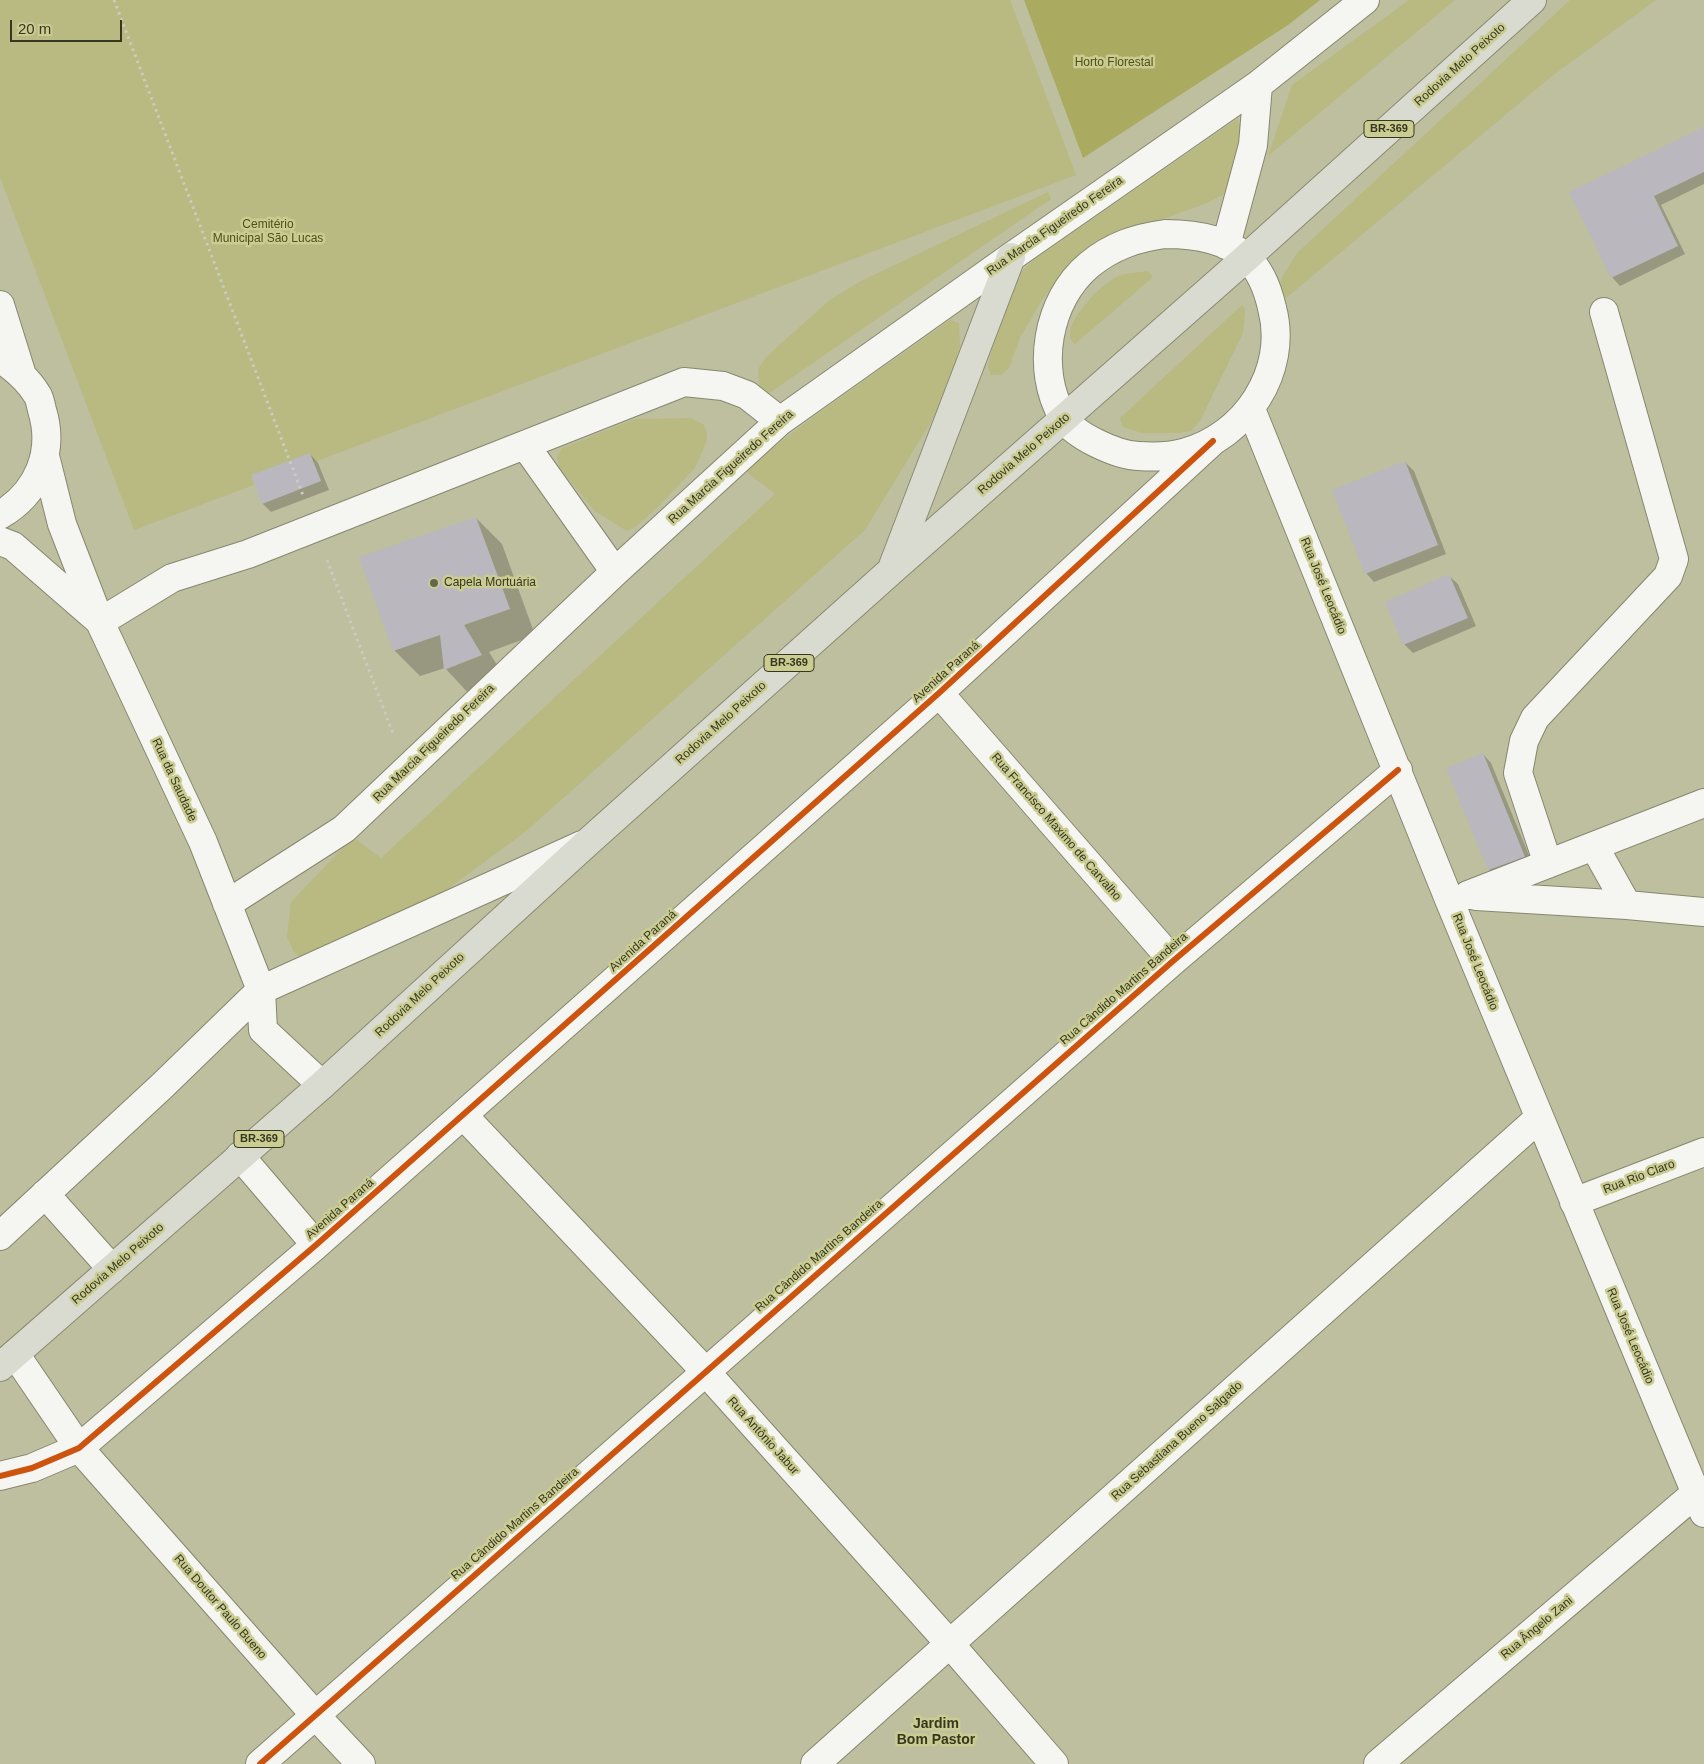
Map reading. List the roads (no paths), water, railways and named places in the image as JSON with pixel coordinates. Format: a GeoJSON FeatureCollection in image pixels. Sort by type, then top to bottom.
{"type":"FeatureCollection","features":[{"type":"Feature","properties":{"kind":"main road","name":"Rodovia Melo Peixoto"},"geometry":{"type":"LineString","coordinates":[[7,1360],[322,1085],[588,842],[1064,419],[1236,252],[1532,0]]}},
{"type":"Feature","properties":{"kind":"main road","name":"BR-369"},"geometry":{"type":"LineString","coordinates":[[892,570],[1011,257]]}},
{"type":"Feature","properties":{"kind":"street","name":"Rua Marcia Figueiredo Fereira"},"geometry":{"type":"LineString","coordinates":[[228,904],[344,829],[614,572],[780,421],[1258,85],[1364,0]]}},
{"type":"Feature","properties":{"kind":"street"},"geometry":{"type":"LineString","coordinates":[[1236,252],[1253,146],[1258,85]]}},
{"type":"Feature","properties":{"kind":"street"},"geometry":{"type":"LineString","coordinates":[[1186,234],[1206,238],[1236,252],[1259,274],[1269,294],[1274,315],[1276,336],[1272,362],[1264,387],[1251,409],[1234,427],[1213,441],[1183,454],[1135,456],[1119,452],[1089,439],[1064,419],[1055,400],[1050,380],[1048,359],[1050,338],[1054,318],[1063,299],[1088,266],[1124,243],[1144,237],[1186,234]]}},
{"type":"Feature","properties":{"kind":"street"},"geometry":{"type":"LineString","coordinates":[[0,305],[10,365],[38,396],[47,426],[45,456],[34,484],[15,507],[0,515]]}},
{"type":"Feature","properties":{"kind":"street"},"geometry":{"type":"LineString","coordinates":[[1548,864],[1518,774],[1524,741],[1535,718],[1668,576],[1674,559],[1604,312]]}},
{"type":"Feature","properties":{"kind":"street"},"geometry":{"type":"LineString","coordinates":[[0,541],[13,546],[100,622],[172,578],[248,554],[684,382],[723,386],[747,395],[780,421]]}},
{"type":"Feature","properties":{"kind":"street","name":"Rua José Leocádio"},"geometry":{"type":"LineString","coordinates":[[1251,409],[1539,1118],[1700,1503]]}},
{"type":"Feature","properties":{"kind":"street","name":"Avenida Paraná"},"geometry":{"type":"LineString","coordinates":[[79,1448],[316,1245],[464,1115],[939,693],[1213,441]]}},
{"type":"Feature","properties":{"kind":"street"},"geometry":{"type":"LineString","coordinates":[[525,444],[614,572]]}},
{"type":"Feature","properties":{"kind":"street","name":"Rua da Saudade"},"geometry":{"type":"LineString","coordinates":[[45,456],[62,524],[100,622],[203,842],[261,990],[263,1030],[322,1085]]}},
{"type":"Feature","properties":{"kind":"street","name":"Rua Francisco Maximo de Carvalho"},"geometry":{"type":"LineString","coordinates":[[939,693],[1173,960]]}},
{"type":"Feature","properties":{"kind":"street","name":"Rua Cândido Martins Bandeira"},"geometry":{"type":"LineString","coordinates":[[260,1764],[1173,960],[1398,770]]}},
{"type":"Feature","properties":{"kind":"street"},"geometry":{"type":"LineString","coordinates":[[1704,803],[1468,895],[1628,905],[1704,912]]}},
{"type":"Feature","properties":{"kind":"street"},"geometry":{"type":"LineString","coordinates":[[0,1236],[162,1086],[261,990],[588,842]]}},
{"type":"Feature","properties":{"kind":"street"},"geometry":{"type":"LineString","coordinates":[[1594,846],[1628,905]]}},
{"type":"Feature","properties":{"kind":"street","name":"Rua Antônio Jabur"},"geometry":{"type":"LineString","coordinates":[[464,1115],[705,1371],[950,1644],[1054,1764]]}},
{"type":"Feature","properties":{"kind":"street","name":"Rua Sebastiana Bueno Salgado"},"geometry":{"type":"LineString","coordinates":[[815,1764],[1539,1118]]}},
{"type":"Feature","properties":{"kind":"street","name":"Rua Rio Claro"},"geometry":{"type":"LineString","coordinates":[[1574,1202],[1704,1152]]}},
{"type":"Feature","properties":{"kind":"street"},"geometry":{"type":"LineString","coordinates":[[240,1156],[316,1245]]}},
{"type":"Feature","properties":{"kind":"street"},"geometry":{"type":"LineString","coordinates":[[45,1194],[112,1269]]}},
{"type":"Feature","properties":{"kind":"street","name":"Rua Doutor Paulo Bueno"},"geometry":{"type":"LineString","coordinates":[[7,1360],[79,1448],[315,1715],[361,1764]]}},
{"type":"Feature","properties":{"kind":"street"},"geometry":{"type":"LineString","coordinates":[[0,1476],[32,1468],[79,1448]]}},
{"type":"Feature","properties":{"kind":"street","name":"Rua Ângelo Zani"},"geometry":{"type":"LineString","coordinates":[[1378,1764],[1700,1503]]}},
{"type":"Feature","properties":{"kind":"place","name":"Capela Mortuária"},"geometry":{"type":"Point","coordinates":[434,583]}},
{"type":"Feature","properties":{"kind":"district","name":"Jardim Bom Pastor"},"geometry":{"type":"Point","coordinates":[936,1732]}},
{"type":"Feature","properties":{"kind":"park label","name":"Horto Florestal"},"geometry":{"type":"Point","coordinates":[1114,63]}},
{"type":"Feature","properties":{"kind":"park label","name":"Cemitério Municipal São Lucas"},"geometry":{"type":"Point","coordinates":[268,232]}}]}
